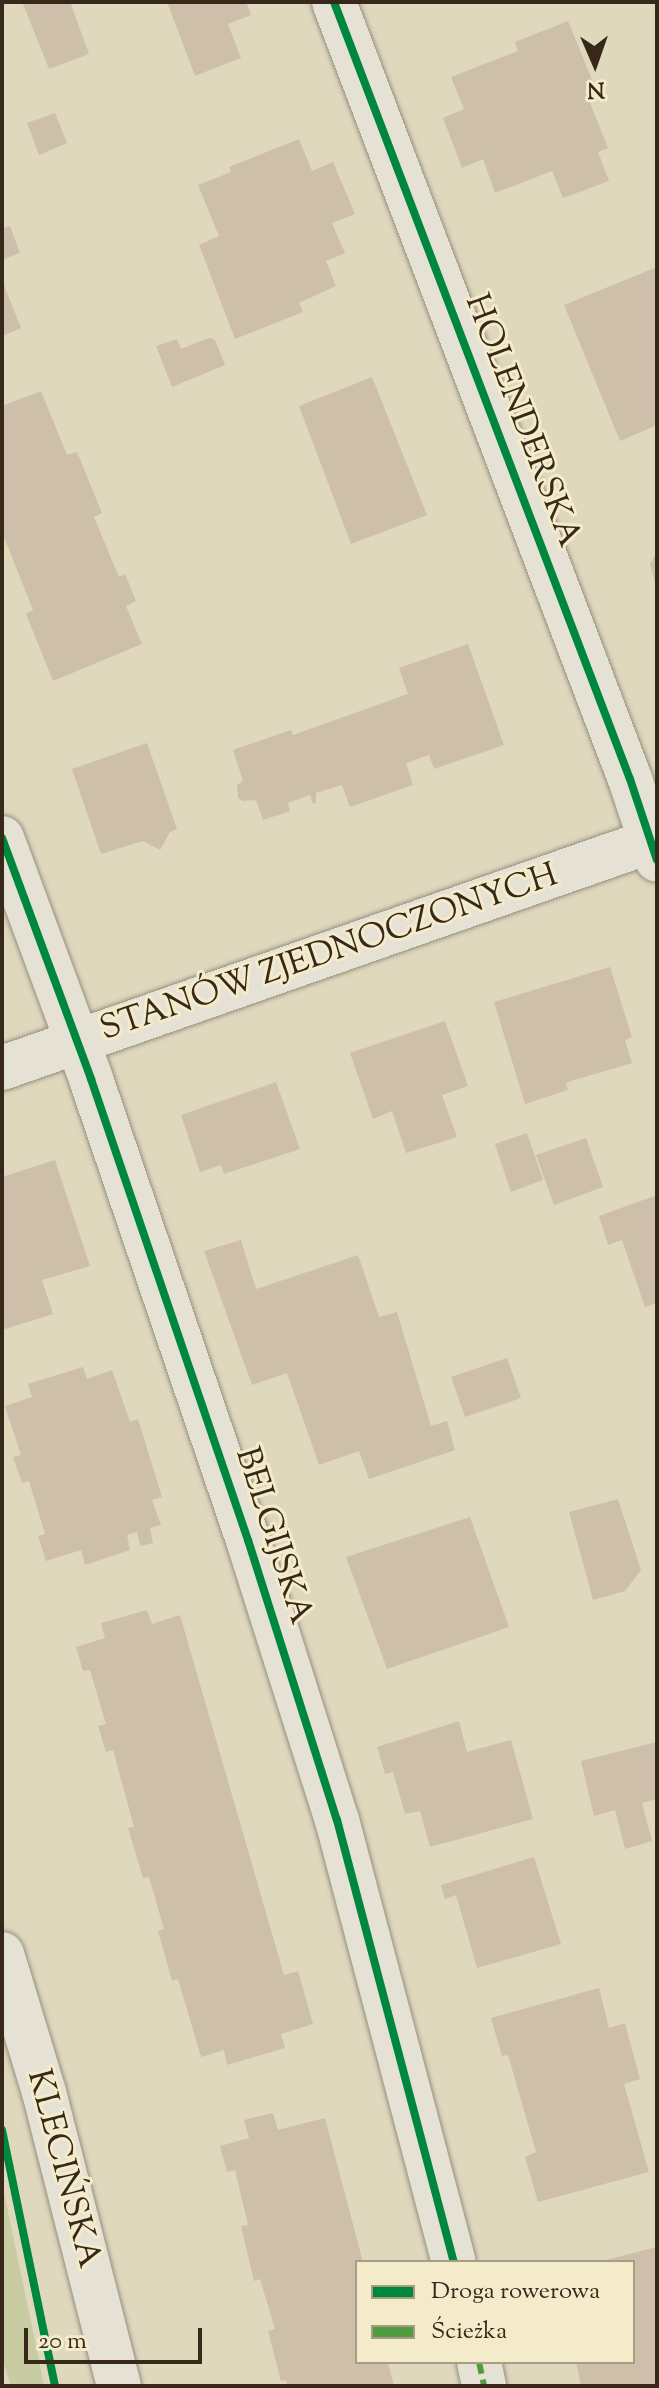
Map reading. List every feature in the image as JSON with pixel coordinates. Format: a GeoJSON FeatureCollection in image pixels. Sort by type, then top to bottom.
{"type":"FeatureCollection","features":[{"type":"Feature","properties":{"kind":"street","name":"HOLENDERSKA"},"geometry":{"type":"LineString","coordinates":[[334,2],[655,847]]}},
{"type":"Feature","properties":{"kind":"street","name":"BELGIJSKA"},"geometry":{"type":"LineString","coordinates":[[2,838],[78,1042],[248,1540],[337,1820],[453,2260]]}},
{"type":"Feature","properties":{"kind":"street","name":"STANÓW ZJEDNOCZONYCH"},"geometry":{"type":"LineString","coordinates":[[2,1068],[655,847]]}},
{"type":"Feature","properties":{"kind":"street","name":"KLECIŃSKA"},"geometry":{"type":"LineString","coordinates":[[2,1954],[44,2092],[119,2386]]}},
{"type":"Feature","properties":{"kind":"street"},"geometry":{"type":"LineString","coordinates":[[479,2364],[484,2386]]}},
{"type":"Feature","properties":{"kind":"green space"},"geometry":{"type":"Polygon","coordinates":[[[2,2183],[44,2386],[11,2386],[2,2358],[2,2183]]]}},
{"type":"Feature","properties":{"kind":"building"},"geometry":{"type":"Polygon","coordinates":[[[70,2],[89,54],[49,69],[23,4],[70,2]]]}},
{"type":"Feature","properties":{"kind":"building"},"geometry":{"type":"Polygon","coordinates":[[[167,2],[246,2],[251,15],[228,24],[241,58],[195,76],[167,2]]]}},
{"type":"Feature","properties":{"kind":"building"},"geometry":{"type":"Polygon","coordinates":[[[568,21],[595,87],[585,90],[608,148],[598,152],[609,181],[563,198],[552,171],[495,193],[483,159],[462,168],[443,118],[464,109],[451,77],[518,51],[515,42],[568,21]]]}},
{"type":"Feature","properties":{"kind":"building"},"geometry":{"type":"Polygon","coordinates":[[[55,113],[67,143],[39,155],[27,123],[55,113]]]}},
{"type":"Feature","properties":{"kind":"building"},"geometry":{"type":"Polygon","coordinates":[[[299,139],[312,171],[333,162],[355,214],[332,223],[345,253],[326,261],[336,286],[299,303],[303,312],[235,339],[199,245],[219,236],[198,185],[231,172],[229,167],[299,139]]]}},
{"type":"Feature","properties":{"kind":"building"},"geometry":{"type":"Polygon","coordinates":[[[10,226],[20,253],[2,260],[2,229],[10,226]]]}},
{"type":"Feature","properties":{"kind":"building"},"geometry":{"type":"Polygon","coordinates":[[[657,267],[657,425],[620,441],[564,305],[657,267]]]}},
{"type":"Feature","properties":{"kind":"building"},"geometry":{"type":"Polygon","coordinates":[[[2,280],[21,328],[2,336],[2,280]]]}},
{"type":"Feature","properties":{"kind":"building"},"geometry":{"type":"Polygon","coordinates":[[[209,338],[215,340],[225,365],[172,387],[156,346],[177,339],[181,349],[209,338]]]}},
{"type":"Feature","properties":{"kind":"building"},"geometry":{"type":"Polygon","coordinates":[[[372,377],[427,515],[351,544],[299,406],[372,377]]]}},
{"type":"Feature","properties":{"kind":"building"},"geometry":{"type":"Polygon","coordinates":[[[41,391],[67,455],[77,452],[102,513],[94,517],[119,577],[125,574],[136,601],[126,606],[142,644],[53,681],[26,614],[33,610],[2,532],[2,406],[41,391]]]}},
{"type":"Feature","properties":{"kind":"building"},"geometry":{"type":"Polygon","coordinates":[[[657,552],[657,586],[656,586],[650,564],[657,552]]]}},
{"type":"Feature","properties":{"kind":"building"},"geometry":{"type":"Polygon","coordinates":[[[468,644],[504,745],[434,769],[429,755],[406,763],[413,785],[350,807],[342,785],[316,793],[316,803],[313,804],[310,795],[288,803],[290,811],[263,820],[256,800],[243,801],[238,798],[237,785],[243,781],[233,750],[291,730],[293,735],[408,694],[399,668],[468,644]]]}},
{"type":"Feature","properties":{"kind":"building"},"geometry":{"type":"Polygon","coordinates":[[[147,743],[177,829],[170,832],[160,850],[143,841],[101,854],[72,769],[147,743]]]}},
{"type":"Feature","properties":{"kind":"building"},"geometry":{"type":"Polygon","coordinates":[[[610,967],[632,1037],[625,1040],[632,1063],[571,1081],[566,1083],[568,1090],[525,1104],[494,1002],[610,967]]]}},
{"type":"Feature","properties":{"kind":"building"},"geometry":{"type":"Polygon","coordinates":[[[445,1021],[468,1086],[442,1095],[457,1137],[406,1153],[392,1111],[373,1119],[350,1053],[445,1021]]]}},
{"type":"Feature","properties":{"kind":"building"},"geometry":{"type":"Polygon","coordinates":[[[276,1082],[300,1149],[224,1174],[221,1165],[200,1172],[181,1115],[276,1082]]]}},
{"type":"Feature","properties":{"kind":"building"},"geometry":{"type":"Polygon","coordinates":[[[527,1133],[543,1180],[511,1192],[495,1144],[527,1133]]]}},
{"type":"Feature","properties":{"kind":"building"},"geometry":{"type":"Polygon","coordinates":[[[586,1138],[603,1187],[554,1205],[536,1155],[586,1138]]]}},
{"type":"Feature","properties":{"kind":"building"},"geometry":{"type":"Polygon","coordinates":[[[55,1160],[90,1266],[42,1280],[53,1314],[2,1330],[2,1177],[55,1160]]]}},
{"type":"Feature","properties":{"kind":"building"},"geometry":{"type":"Polygon","coordinates":[[[657,1195],[657,1303],[645,1307],[622,1240],[608,1245],[599,1216],[657,1195]]]}},
{"type":"Feature","properties":{"kind":"building"},"geometry":{"type":"Polygon","coordinates":[[[241,1240],[256,1289],[358,1255],[379,1317],[397,1312],[431,1426],[447,1421],[455,1450],[369,1479],[359,1451],[319,1465],[287,1373],[252,1385],[204,1251],[241,1240]]]}},
{"type":"Feature","properties":{"kind":"building"},"geometry":{"type":"Polygon","coordinates":[[[507,1358],[521,1398],[465,1417],[451,1377],[507,1358]]]}},
{"type":"Feature","properties":{"kind":"building"},"geometry":{"type":"Polygon","coordinates":[[[83,1367],[87,1379],[112,1370],[130,1422],[138,1419],[162,1497],[152,1500],[161,1525],[150,1528],[153,1543],[140,1546],[137,1532],[127,1535],[130,1550],[85,1565],[81,1550],[46,1561],[38,1536],[45,1534],[29,1481],[22,1483],[13,1457],[21,1455],[5,1406],[32,1397],[28,1384],[83,1367]]]}},
{"type":"Feature","properties":{"kind":"building"},"geometry":{"type":"Polygon","coordinates":[[[618,1499],[641,1570],[625,1591],[593,1600],[569,1512],[618,1499]]]}},
{"type":"Feature","properties":{"kind":"building"},"geometry":{"type":"Polygon","coordinates":[[[470,1517],[509,1627],[387,1669],[346,1557],[470,1517]]]}},
{"type":"Feature","properties":{"kind":"building"},"geometry":{"type":"Polygon","coordinates":[[[147,1610],[152,1624],[180,1615],[284,1975],[298,1971],[313,2024],[281,2034],[285,2048],[227,2065],[224,2050],[201,2057],[178,1979],[172,1981],[158,1931],[164,1929],[149,1877],[143,1878],[128,1828],[134,1827],[113,1750],[106,1752],[98,1726],[106,1724],[90,1670],[83,1671],[76,1647],[105,1638],[101,1623],[147,1610]]]}},
{"type":"Feature","properties":{"kind":"building"},"geometry":{"type":"Polygon","coordinates":[[[459,1721],[467,1752],[511,1740],[533,1819],[430,1847],[420,1811],[405,1814],[393,1772],[385,1774],[377,1747],[459,1721]]]}},
{"type":"Feature","properties":{"kind":"building"},"geometry":{"type":"Polygon","coordinates":[[[657,1742],[657,1799],[642,1803],[652,1841],[625,1849],[615,1810],[594,1816],[581,1761],[657,1742]]]}},
{"type":"Feature","properties":{"kind":"building"},"geometry":{"type":"Polygon","coordinates":[[[534,1857],[561,1944],[477,1968],[456,1895],[445,1899],[441,1885],[534,1857]]]}},
{"type":"Feature","properties":{"kind":"building"},"geometry":{"type":"Polygon","coordinates":[[[599,1988],[609,2028],[625,2023],[640,2079],[624,2084],[649,2172],[538,2202],[525,2157],[536,2152],[508,2055],[502,2056],[491,2018],[599,1988]]]}},
{"type":"Feature","properties":{"kind":"building"},"geometry":{"type":"Polygon","coordinates":[[[273,2113],[278,2130],[325,2118],[362,2260],[355,2260],[355,2364],[388,2364],[394,2386],[287,2386],[286,2380],[281,2381],[268,2331],[275,2329],[260,2279],[254,2281],[241,2226],[248,2225],[235,2170],[227,2172],[220,2146],[249,2138],[244,2120],[273,2113]]]}},
{"type":"Feature","properties":{"kind":"building"},"geometry":{"type":"Polygon","coordinates":[[[657,2247],[657,2386],[581,2386],[576,2364],[635,2364],[635,2260],[606,2260],[657,2247]]]}},
{"type":"Feature","properties":{"kind":"marked path"},"geometry":{"type":"LineString","coordinates":[[479,2364],[484,2386]]}},
{"type":"Feature","properties":{"kind":"cycle path"},"geometry":{"type":"LineString","coordinates":[[334,2],[630,779],[657,860]]}},
{"type":"Feature","properties":{"kind":"cycle path"},"geometry":{"type":"LineString","coordinates":[[2,838],[91,1079],[248,1540],[337,1820],[453,2260]]}},
{"type":"Feature","properties":{"kind":"cycle path"},"geometry":{"type":"LineString","coordinates":[[2,2130],[55,2386]]}}]}
